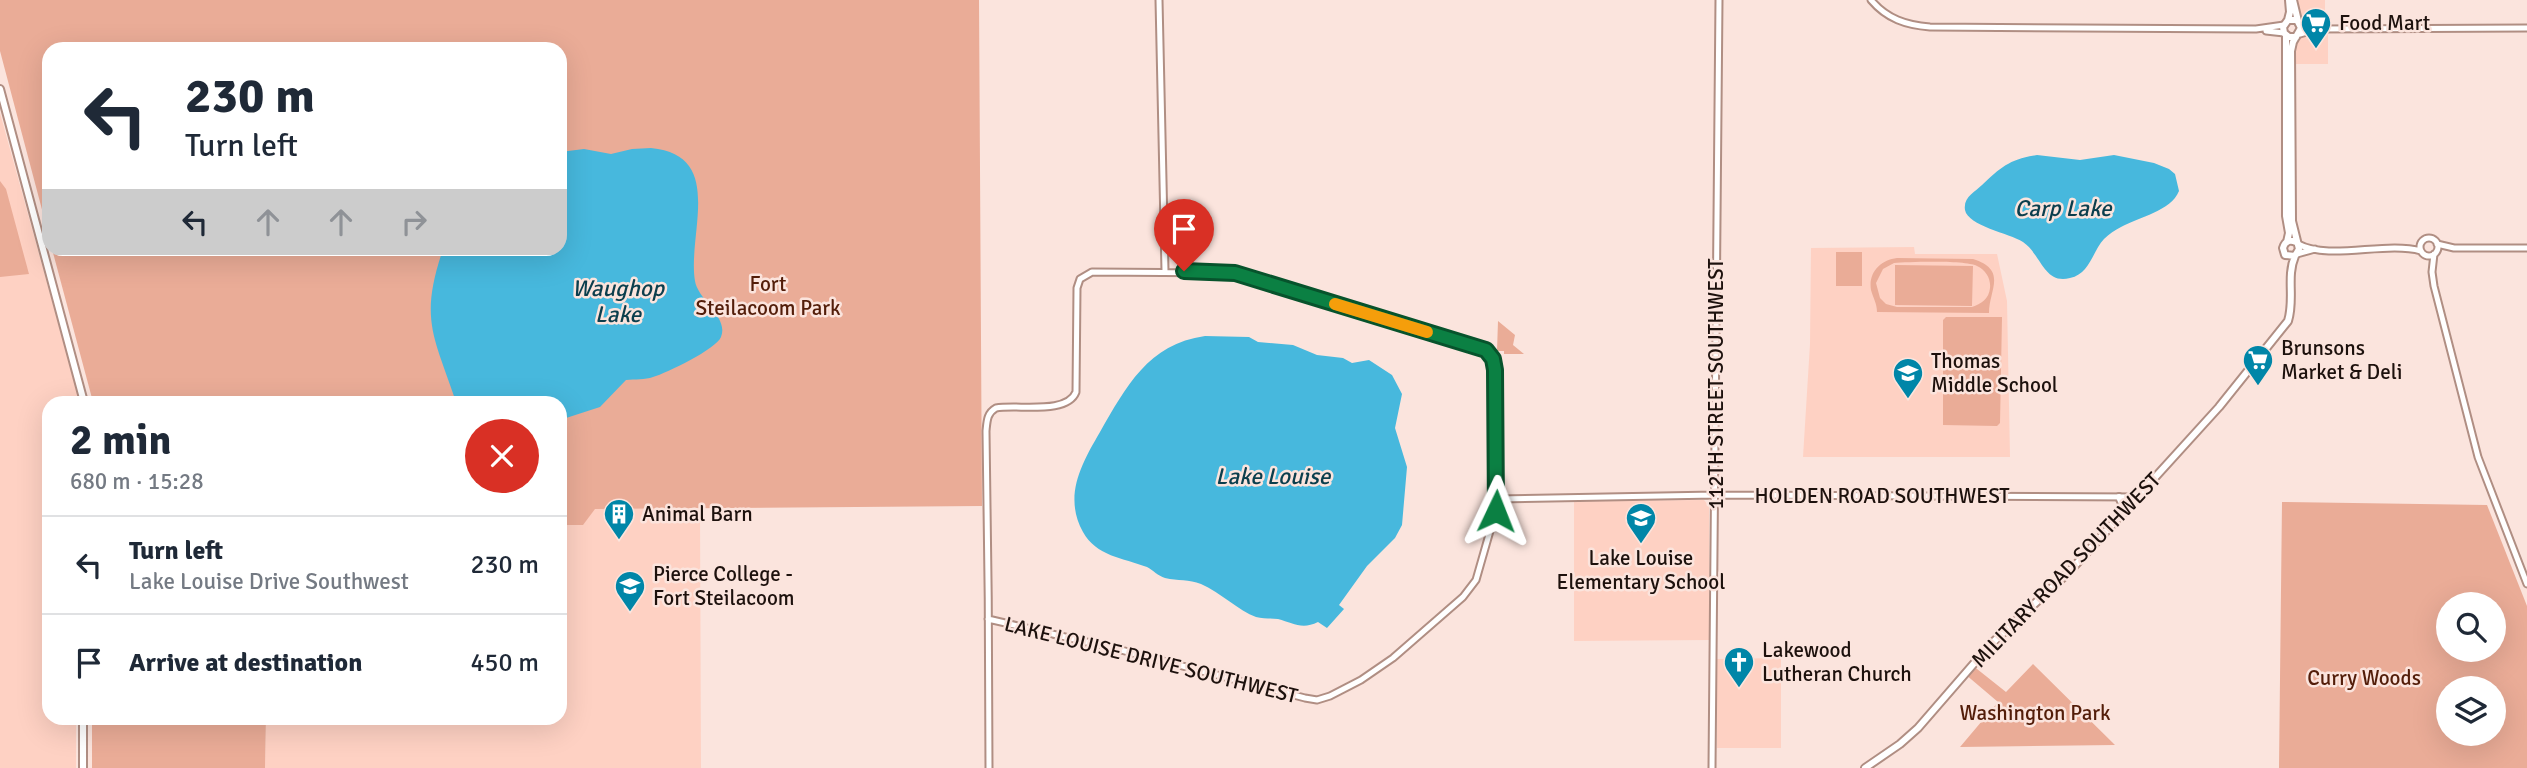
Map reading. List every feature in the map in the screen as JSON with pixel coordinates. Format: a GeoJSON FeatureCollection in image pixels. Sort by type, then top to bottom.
{"type":"FeatureCollection","features":[{"type":"Feature","properties":{"kind":"main road"},"geometry":{"type":"LineString","coordinates":[[2291,0],[2285,34],[2286,216],[2289,233],[2283,247],[2291,273]]}},
{"type":"Feature","properties":{"kind":"main road"},"geometry":{"type":"LineString","coordinates":[[2291,0],[2299,22],[2298,35],[2291,48],[2292,221],[2297,243],[2291,273]]}},
{"type":"Feature","properties":{"kind":"main road"},"geometry":{"type":"LineString","coordinates":[[2286,22],[2299,22]]}},
{"type":"Feature","properties":{"kind":"main road"},"geometry":{"type":"LineString","coordinates":[[2285,34],[2298,35]]}},
{"type":"Feature","properties":{"kind":"main road"},"geometry":{"type":"LineString","coordinates":[[0,89],[42,246]]}},
{"type":"Feature","properties":{"kind":"main road"},"geometry":{"type":"LineString","coordinates":[[2287,242],[2297,243]]}},
{"type":"Feature","properties":{"kind":"main road"},"geometry":{"type":"LineString","coordinates":[[2285,255],[2296,255]]}},
{"type":"Feature","properties":{"kind":"main road"},"geometry":{"type":"LineString","coordinates":[[45,256],[82,396]]}},
{"type":"Feature","properties":{"kind":"main road","name":"MILITARY ROAD SOUTHWEST"},"geometry":{"type":"LineString","coordinates":[[1865,768],[1918,728],[1982,654],[2043,598],[2126,512],[2219,407],[2283,329],[2291,310],[2291,273]]}},
{"type":"Feature","properties":{"kind":"main road"},"geometry":{"type":"LineString","coordinates":[[2119,497],[2126,512]]}},
{"type":"Feature","properties":{"kind":"main road"},"geometry":{"type":"LineString","coordinates":[[83,725],[83,768]]}},
{"type":"Feature","properties":{"kind":"street"},"geometry":{"type":"LineString","coordinates":[[1159,0],[1165,271]]}},
{"type":"Feature","properties":{"kind":"street","name":"112TH STREET SOUTHWEST"},"geometry":{"type":"LineString","coordinates":[[1712,768],[1719,0]]}},
{"type":"Feature","properties":{"kind":"street"},"geometry":{"type":"LineString","coordinates":[[1871,0],[1892,19],[1916,26],[2256,29],[2285,34]]}},
{"type":"Feature","properties":{"kind":"street"},"geometry":{"type":"LineString","coordinates":[[2256,29],[2286,22]]}},
{"type":"Feature","properties":{"kind":"street"},"geometry":{"type":"LineString","coordinates":[[2299,22],[2319,29]]}},
{"type":"Feature","properties":{"kind":"street"},"geometry":{"type":"LineString","coordinates":[[2298,35],[2319,29],[2527,28]]}},
{"type":"Feature","properties":{"kind":"street"},"geometry":{"type":"LineString","coordinates":[[2403,248],[2429,239],[2454,248],[2527,248]]}},
{"type":"Feature","properties":{"kind":"street"},"geometry":{"type":"LineString","coordinates":[[2297,243],[2315,249]]}},
{"type":"Feature","properties":{"kind":"street"},"geometry":{"type":"LineString","coordinates":[[2421,243],[2432,272],[2465,409],[2493,498],[2527,584]]}},
{"type":"Feature","properties":{"kind":"street"},"geometry":{"type":"LineString","coordinates":[[2432,272],[2437,244]]}},
{"type":"Feature","properties":{"kind":"street"},"geometry":{"type":"LineString","coordinates":[[2296,255],[2315,249],[2403,248],[2435,253],[2454,248]]}},
{"type":"Feature","properties":{"kind":"street","name":"LAKE LOUISE DRIVE SOUTHWEST"},"geometry":{"type":"LineString","coordinates":[[1165,271],[1235,273],[1486,350],[1492,356],[1498,499],[1479,573],[1467,592],[1396,655],[1361,680],[1322,699],[1305,698],[988,619],[986,421],[990,412],[996,408],[1067,404],[1074,397],[1077,288],[1080,279],[1092,272],[1165,271]]}},
{"type":"Feature","properties":{"kind":"street","name":"HOLDEN ROAD SOUTHWEST"},"geometry":{"type":"LineString","coordinates":[[1498,499],[1715,495],[2140,497]]}},
{"type":"Feature","properties":{"kind":"street"},"geometry":{"type":"LineString","coordinates":[[988,619],[989,768]]}},
{"type":"Feature","properties":{"kind":"shaded area"},"geometry":{"type":"Polygon","coordinates":[[[2296,0],[2325,0],[2325,23],[2300,23],[2296,0]]]}},
{"type":"Feature","properties":{"kind":"shaded area"},"geometry":{"type":"Polygon","coordinates":[[[2296,33],[2328,33],[2328,64],[2296,64],[2296,33]]]}},
{"type":"Feature","properties":{"kind":"shaded area"},"geometry":{"type":"Polygon","coordinates":[[[0,113],[78,396],[42,396],[42,725],[76,725],[76,768],[0,768],[0,113]]]}},
{"type":"Feature","properties":{"kind":"shaded area","name":"Thomas Middle School"},"geometry":{"type":"Polygon","coordinates":[[[1914,247],[1915,254],[1997,254],[2007,301],[2010,457],[1803,457],[1810,344],[1811,248],[1914,247]]]}},
{"type":"Feature","properties":{"kind":"shaded area","name":"Lake Louise Elementary School"},"geometry":{"type":"Polygon","coordinates":[[[1704,500],[1709,506],[1709,640],[1574,641],[1574,501],[1704,500]]]}},
{"type":"Feature","properties":{"kind":"shaded area","name":"Pierce College - Fort Steilacoom"},"geometry":{"type":"Polygon","coordinates":[[[567,508],[700,509],[701,768],[265,768],[266,725],[567,725],[567,508]]]}},
{"type":"Feature","properties":{"kind":"shaded area"},"geometry":{"type":"Polygon","coordinates":[[[1781,658],[1781,748],[1717,748],[1717,659],[1781,658]]]}},
{"type":"Feature","properties":{"kind":"green space","name":"Fort Steilacoom Park"},"geometry":{"type":"Polygon","coordinates":[[[0,0],[979,0],[982,506],[595,509],[583,525],[567,525],[567,396],[91,396],[54,256],[567,256],[567,42],[42,42],[42,210],[0,51],[0,0]]]}},
{"type":"Feature","properties":{"kind":"green space"},"geometry":{"type":"Polygon","coordinates":[[[0,181],[6,189],[29,274],[0,277],[0,181]]]}},
{"type":"Feature","properties":{"kind":"green space"},"geometry":{"type":"Polygon","coordinates":[[[1836,252],[1862,252],[1862,286],[1836,286],[1836,252]]]}},
{"type":"Feature","properties":{"kind":"green space"},"geometry":{"type":"Polygon","coordinates":[[[1891,259],[1973,259],[1984,264],[1990,269],[1994,282],[1989,313],[1877,312],[1871,290],[1872,278],[1881,264],[1891,259]],[[1894,263],[1883,269],[1876,283],[1880,298],[1886,304],[1897,307],[1972,307],[1984,300],[1989,292],[1989,278],[1983,270],[1971,264],[1894,263]]]}},
{"type":"Feature","properties":{"kind":"green space"},"geometry":{"type":"Polygon","coordinates":[[[1895,265],[1973,266],[1972,306],[1895,305],[1895,265]]]}},
{"type":"Feature","properties":{"kind":"green space"},"geometry":{"type":"Polygon","coordinates":[[[1946,317],[2002,317],[2000,423],[1997,426],[1943,425],[1943,320],[1946,317]]]}},
{"type":"Feature","properties":{"kind":"green space"},"geometry":{"type":"Polygon","coordinates":[[[1498,321],[1515,335],[1513,345],[1524,354],[1504,354],[1504,351],[1497,351],[1498,321]]]}},
{"type":"Feature","properties":{"kind":"green space","name":"Curry Woods"},"geometry":{"type":"Polygon","coordinates":[[[2282,502],[2487,505],[2527,606],[2527,768],[2279,768],[2282,502]]]}},
{"type":"Feature","properties":{"kind":"green space","name":"Washington Park"},"geometry":{"type":"Polygon","coordinates":[[[2033,664],[2115,745],[1960,747],[1998,702],[1965,674],[1972,665],[2006,692],[2033,664]]]}},
{"type":"Feature","properties":{"kind":"green space"},"geometry":{"type":"Polygon","coordinates":[[[92,725],[266,725],[265,768],[92,768],[92,725]]]}},
{"type":"Feature","properties":{"kind":"water","name":"Waughop Lake"},"geometry":{"type":"Polygon","coordinates":[[[651,148],[674,154],[688,165],[696,181],[698,200],[695,281],[701,295],[721,322],[721,337],[710,348],[660,375],[626,380],[600,407],[567,418],[567,396],[454,396],[432,327],[432,294],[441,256],[567,256],[567,151],[584,149],[611,154],[651,148]]]}},
{"type":"Feature","properties":{"kind":"water","name":"Carp Lake"},"geometry":{"type":"Polygon","coordinates":[[[2037,155],[2080,160],[2114,155],[2154,163],[2175,174],[2179,191],[2162,209],[2128,223],[2104,239],[2090,262],[2077,276],[2061,279],[2048,273],[2023,242],[1981,225],[1968,216],[1965,210],[1970,195],[2001,169],[2020,159],[2037,155]]]}},
{"type":"Feature","properties":{"kind":"water","name":"Lake Louise"},"geometry":{"type":"Polygon","coordinates":[[[1205,336],[1249,337],[1258,342],[1293,345],[1317,355],[1343,358],[1352,363],[1369,360],[1392,375],[1402,394],[1395,428],[1407,467],[1402,525],[1395,538],[1367,566],[1339,605],[1344,609],[1327,628],[1318,622],[1302,626],[1278,619],[1256,617],[1201,584],[1165,578],[1147,567],[1111,555],[1088,540],[1077,519],[1075,493],[1081,468],[1119,399],[1154,358],[1168,348],[1205,336]]]}},
{"type":"Feature","properties":{"kind":"slow traffic"},"geometry":{"type":"LineString","coordinates":[[1335,304],[1427,332]]}},
{"type":"Feature","properties":{"kind":"place","name":"Food Mart"},"geometry":{"type":"Point","coordinates":[2316,50]}},
{"type":"Feature","properties":{"kind":"place","name":"Brunsons Market & Deli"},"geometry":{"type":"Point","coordinates":[2258,387]}},
{"type":"Feature","properties":{"kind":"place","name":"Thomas Middle School"},"geometry":{"type":"Point","coordinates":[1908,400]}},
{"type":"Feature","properties":{"kind":"place","name":"Animal Barn"},"geometry":{"type":"Point","coordinates":[619,541]}},
{"type":"Feature","properties":{"kind":"place","name":"Lake Louise Elementary School"},"geometry":{"type":"Point","coordinates":[1641,545]}},
{"type":"Feature","properties":{"kind":"place","name":"Pierce College - Fort Steilacoom"},"geometry":{"type":"Point","coordinates":[630,613]}},
{"type":"Feature","properties":{"kind":"place","name":"Lakewood Lutheran Church"},"geometry":{"type":"Point","coordinates":[1739,689]}},
{"type":"Feature","properties":{"kind":"route"},"geometry":{"type":"LineString","coordinates":[[1184,271],[1235,273],[1486,350],[1492,356],[1495,370],[1496,511]]}}]}
